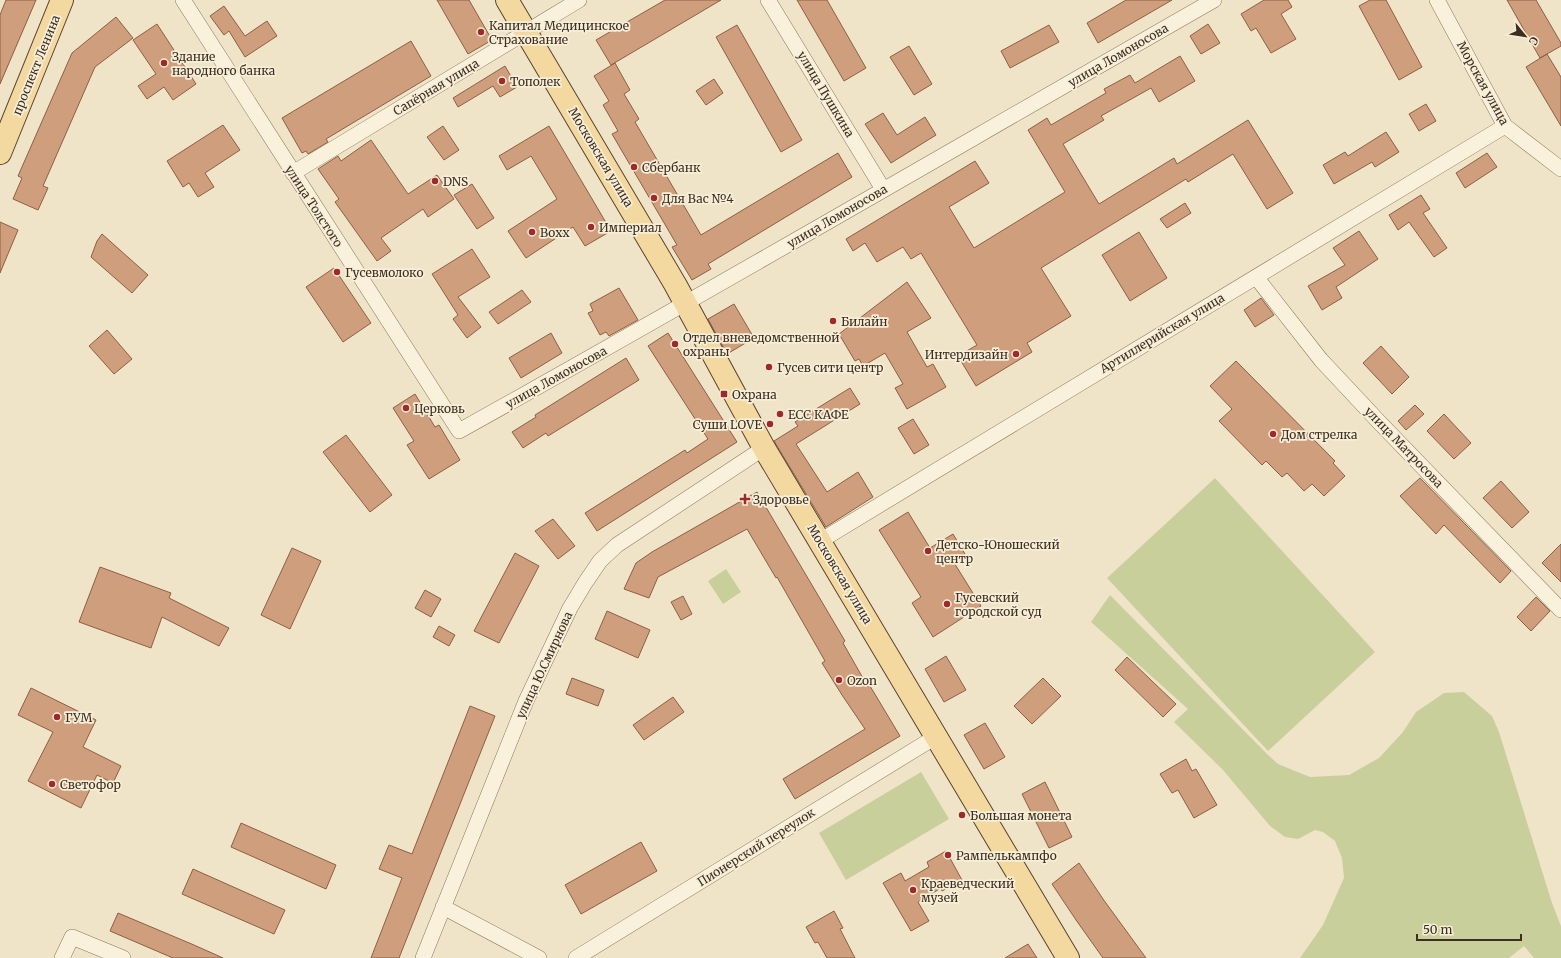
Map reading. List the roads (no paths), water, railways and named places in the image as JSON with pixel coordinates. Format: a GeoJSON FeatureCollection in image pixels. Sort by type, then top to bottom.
{"type":"FeatureCollection","features":[{"type":"Feature","properties":{"kind":"main road","name":"проспект Ленина"},"geometry":{"type":"LineString","coordinates":[[0,153],[62,0]]}},
{"type":"Feature","properties":{"kind":"main road","name":"Московская улица"},"geometry":{"type":"LineString","coordinates":[[507,0],[686,304],[764,448],[1068,958]]}},
{"type":"Feature","properties":{"kind":"street","name":"улица Толстого"},"geometry":{"type":"LineString","coordinates":[[183,0],[459,431]]}},
{"type":"Feature","properties":{"kind":"street","name":"Сапёрная улица"},"geometry":{"type":"LineString","coordinates":[[293,173],[527,33],[579,0]]}},
{"type":"Feature","properties":{"kind":"street","name":"улица Пушкина"},"geometry":{"type":"LineString","coordinates":[[768,0],[883,189]]}},
{"type":"Feature","properties":{"kind":"street","name":"улица Ломоносова"},"geometry":{"type":"LineString","coordinates":[[459,431],[686,304],[883,189],[1214,0]]}},
{"type":"Feature","properties":{"kind":"street","name":"Морская улица"},"geometry":{"type":"LineString","coordinates":[[1437,0],[1504,126],[1561,169]]}},
{"type":"Feature","properties":{"kind":"street","name":"Артиллерийская улица"},"geometry":{"type":"LineString","coordinates":[[820,541],[1504,126]]}},
{"type":"Feature","properties":{"kind":"street","name":"улица Матросова"},"geometry":{"type":"LineString","coordinates":[[1256,277],[1306,342],[1332,371],[1380,423],[1561,610]]}},
{"type":"Feature","properties":{"kind":"street","name":"улица Ю.Смирнова"},"geometry":{"type":"LineString","coordinates":[[423,958],[526,701],[570,608],[585,583],[600,561],[617,545],[764,448]]}},
{"type":"Feature","properties":{"kind":"street","name":"Пионерский переулок"},"geometry":{"type":"LineString","coordinates":[[576,958],[936,736]]}},
{"type":"Feature","properties":{"kind":"street"},"geometry":{"type":"LineString","coordinates":[[443,907],[538,958]]}},
{"type":"Feature","properties":{"kind":"street"},"geometry":{"type":"LineString","coordinates":[[62,958],[72,937],[123,958]]}},
{"type":"Feature","properties":{"kind":"place","name":"Капитал Медицинское Страхование"},"geometry":{"type":"Point","coordinates":[481,32]}},
{"type":"Feature","properties":{"kind":"place","name":"Здание народного банка"},"geometry":{"type":"Point","coordinates":[164,63]}},
{"type":"Feature","properties":{"kind":"place","name":"Тополек"},"geometry":{"type":"Point","coordinates":[502,81]}},
{"type":"Feature","properties":{"kind":"place","name":"Сбербанк"},"geometry":{"type":"Point","coordinates":[634,167]}},
{"type":"Feature","properties":{"kind":"place","name":"DNS"},"geometry":{"type":"Point","coordinates":[435,181]}},
{"type":"Feature","properties":{"kind":"place","name":"Для Вас №4"},"geometry":{"type":"Point","coordinates":[654,198]}},
{"type":"Feature","properties":{"kind":"place","name":"Империал"},"geometry":{"type":"Point","coordinates":[591,227]}},
{"type":"Feature","properties":{"kind":"place","name":"Boxx"},"geometry":{"type":"Point","coordinates":[532,232]}},
{"type":"Feature","properties":{"kind":"place","name":"Гусевмолоко"},"geometry":{"type":"Point","coordinates":[337,272]}},
{"type":"Feature","properties":{"kind":"place","name":"Билайн"},"geometry":{"type":"Point","coordinates":[833,321]}},
{"type":"Feature","properties":{"kind":"place","name":"Отдел вневедомственной охраны"},"geometry":{"type":"Point","coordinates":[675,344]}},
{"type":"Feature","properties":{"kind":"place","name":"Интердизайн"},"geometry":{"type":"Point","coordinates":[1016,354]}},
{"type":"Feature","properties":{"kind":"place","name":"Гусев сити центр"},"geometry":{"type":"Point","coordinates":[769,367]}},
{"type":"Feature","properties":{"kind":"place","name":"Охрана"},"geometry":{"type":"Point","coordinates":[724,394]}},
{"type":"Feature","properties":{"kind":"place","name":"Церковь"},"geometry":{"type":"Point","coordinates":[406,408]}},
{"type":"Feature","properties":{"kind":"place","name":"ЕСС КАФЕ"},"geometry":{"type":"Point","coordinates":[780,414]}},
{"type":"Feature","properties":{"kind":"place","name":"Суши LOVE"},"geometry":{"type":"Point","coordinates":[770,424]}},
{"type":"Feature","properties":{"kind":"place","name":"Дом стрелка"},"geometry":{"type":"Point","coordinates":[1273,434]}},
{"type":"Feature","properties":{"kind":"place","name":"Здоровье"},"geometry":{"type":"Point","coordinates":[745,499]}},
{"type":"Feature","properties":{"kind":"place","name":"Детско-Юношеский центр"},"geometry":{"type":"Point","coordinates":[928,551]}},
{"type":"Feature","properties":{"kind":"place","name":"Гусевский городской суд"},"geometry":{"type":"Point","coordinates":[947,604]}},
{"type":"Feature","properties":{"kind":"place","name":"Ozon"},"geometry":{"type":"Point","coordinates":[839,680]}},
{"type":"Feature","properties":{"kind":"place","name":"ГУМ"},"geometry":{"type":"Point","coordinates":[57,717]}},
{"type":"Feature","properties":{"kind":"place","name":"Светофор"},"geometry":{"type":"Point","coordinates":[52,784]}},
{"type":"Feature","properties":{"kind":"place","name":"Большая монета"},"geometry":{"type":"Point","coordinates":[962,815]}},
{"type":"Feature","properties":{"kind":"place","name":"Рампелькампфо"},"geometry":{"type":"Point","coordinates":[948,855]}},
{"type":"Feature","properties":{"kind":"place","name":"Краеведческий музей"},"geometry":{"type":"Point","coordinates":[913,890]}}]}
